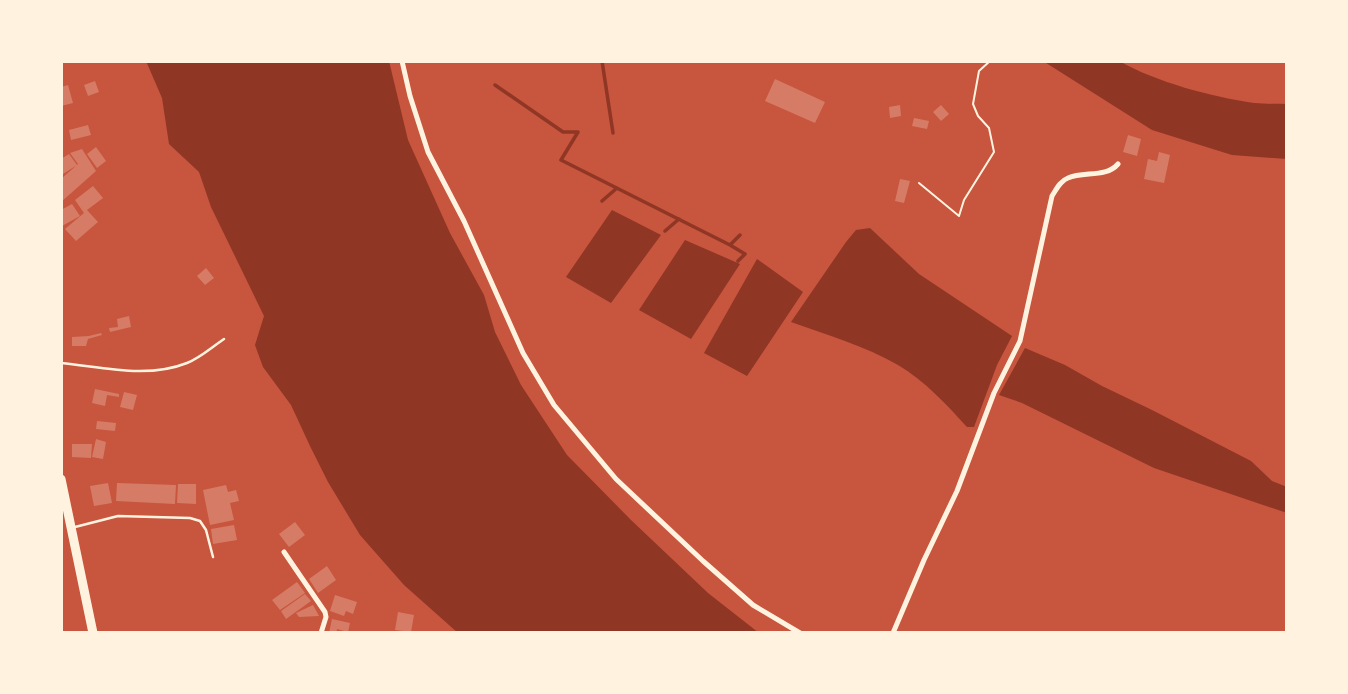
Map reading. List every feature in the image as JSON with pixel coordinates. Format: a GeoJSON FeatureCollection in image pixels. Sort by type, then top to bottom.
{"type":"FeatureCollection","features":[{"type":"Feature","properties":{"kind":"main road"},"geometry":{"type":"LineString","coordinates":[[61,479],[93,633]]}},
{"type":"Feature","properties":{"kind":"street"},"geometry":{"type":"LineString","coordinates":[[402,61],[428,152],[464,221],[523,353],[554,405],[616,480],[703,561],[753,605],[800,633]]}},
{"type":"Feature","properties":{"kind":"street"},"geometry":{"type":"LineString","coordinates":[[893,633],[957,491],[995,393],[1020,341],[1052,196],[1067,178],[1104,172],[1118,164]]}},
{"type":"Feature","properties":{"kind":"street"},"geometry":{"type":"LineString","coordinates":[[284,552],[325,612],[321,633]]}},
{"type":"Feature","properties":{"kind":"lane"},"geometry":{"type":"LineString","coordinates":[[61,363],[131,371],[161,370],[189,363],[224,339]]}},
{"type":"Feature","properties":{"kind":"lane"},"geometry":{"type":"LineString","coordinates":[[71,528],[118,516],[190,518],[200,521],[206,530],[213,556]]}},
{"type":"Feature","properties":{"kind":"path"},"geometry":{"type":"LineString","coordinates":[[919,183],[959,216],[964,200],[995,152],[989,128],[978,116],[973,104],[979,71],[990,61]]}},
{"type":"Feature","properties":{"kind":"shaded area"},"geometry":{"type":"Polygon","coordinates":[[[146,61],[389,61],[408,140],[450,233],[484,295],[495,332],[521,385],[567,455],[708,593],[759,633],[458,633],[404,585],[360,535],[328,482],[291,405],[263,367],[255,345],[264,316],[211,207],[199,172],[169,144],[162,98],[146,61]]]}},
{"type":"Feature","properties":{"kind":"shaded area"},"geometry":{"type":"Polygon","coordinates":[[[1043,61],[1119,61],[1150,76],[1203,93],[1254,103],[1287,104],[1287,159],[1232,155],[1152,130],[1043,61]]]}},
{"type":"Feature","properties":{"kind":"shaded area"},"geometry":{"type":"Polygon","coordinates":[[[612,210],[661,235],[611,303],[566,277],[612,210]]]}},
{"type":"Feature","properties":{"kind":"shaded area"},"geometry":{"type":"Polygon","coordinates":[[[870,228],[919,274],[1012,336],[997,365],[974,427],[967,427],[943,401],[898,365],[859,346],[791,322],[856,230],[870,228]]]}},
{"type":"Feature","properties":{"kind":"shaded area"},"geometry":{"type":"Polygon","coordinates":[[[685,240],[740,264],[691,339],[639,310],[685,240]]]}},
{"type":"Feature","properties":{"kind":"shaded area"},"geometry":{"type":"Polygon","coordinates":[[[757,259],[803,292],[747,376],[704,353],[757,259]]]}},
{"type":"Feature","properties":{"kind":"shaded area"},"geometry":{"type":"Polygon","coordinates":[[[1025,348],[1065,365],[1251,461],[1272,481],[1287,487],[1287,513],[1154,468],[1022,403],[999,395],[1025,348]]]}},
{"type":"Feature","properties":{"kind":"building"},"geometry":{"type":"Polygon","coordinates":[[[775,79],[825,102],[815,123],[765,101],[775,79]]]}},
{"type":"Feature","properties":{"kind":"building"},"geometry":{"type":"Polygon","coordinates":[[[95,81],[99,92],[88,96],[84,85],[95,81]]]}},
{"type":"Feature","properties":{"kind":"building"},"geometry":{"type":"Polygon","coordinates":[[[68,85],[73,103],[61,106],[61,87],[68,85]]]}},
{"type":"Feature","properties":{"kind":"building"},"geometry":{"type":"Polygon","coordinates":[[[900,105],[901,116],[890,118],[889,107],[900,105]]]}},
{"type":"Feature","properties":{"kind":"building"},"geometry":{"type":"Polygon","coordinates":[[[941,105],[949,114],[941,121],[933,112],[941,105]]]}},
{"type":"Feature","properties":{"kind":"building"},"geometry":{"type":"Polygon","coordinates":[[[914,118],[929,121],[927,129],[912,126],[914,118]]]}},
{"type":"Feature","properties":{"kind":"building"},"geometry":{"type":"Polygon","coordinates":[[[88,125],[91,135],[71,140],[69,130],[88,125]]]}},
{"type":"Feature","properties":{"kind":"building"},"geometry":{"type":"Polygon","coordinates":[[[1128,135],[1141,139],[1137,156],[1123,152],[1128,135]]]}},
{"type":"Feature","properties":{"kind":"building"},"geometry":{"type":"Polygon","coordinates":[[[96,147],[106,161],[97,168],[87,154],[96,147]]]}},
{"type":"Feature","properties":{"kind":"building"},"geometry":{"type":"Polygon","coordinates":[[[82,149],[96,171],[61,202],[61,179],[78,164],[70,153],[82,149]]]}},
{"type":"Feature","properties":{"kind":"building"},"geometry":{"type":"Polygon","coordinates":[[[1159,152],[1170,155],[1164,183],[1144,179],[1148,159],[1157,161],[1159,152]]]}},
{"type":"Feature","properties":{"kind":"building"},"geometry":{"type":"Polygon","coordinates":[[[69,154],[77,165],[63,174],[61,159],[69,154]]]}},
{"type":"Feature","properties":{"kind":"building"},"geometry":{"type":"Polygon","coordinates":[[[900,179],[910,181],[904,203],[895,201],[900,179]]]}},
{"type":"Feature","properties":{"kind":"building"},"geometry":{"type":"Polygon","coordinates":[[[93,186],[103,198],[87,210],[98,222],[76,241],[65,229],[84,213],[75,200],[93,186]]]}},
{"type":"Feature","properties":{"kind":"building"},"geometry":{"type":"Polygon","coordinates":[[[72,204],[80,216],[62,226],[61,210],[72,204]]]}},
{"type":"Feature","properties":{"kind":"building"},"geometry":{"type":"Polygon","coordinates":[[[206,268],[214,278],[205,285],[197,276],[206,268]]]}},
{"type":"Feature","properties":{"kind":"building"},"geometry":{"type":"Polygon","coordinates":[[[129,316],[131,327],[110,332],[109,328],[118,327],[117,319],[129,316]]]}},
{"type":"Feature","properties":{"kind":"building"},"geometry":{"type":"Polygon","coordinates":[[[102,335],[88,339],[86,346],[72,346],[72,337],[102,335]]]}},
{"type":"Feature","properties":{"kind":"building"},"geometry":{"type":"Polygon","coordinates":[[[95,389],[119,394],[119,397],[107,395],[105,406],[92,403],[95,389]]]}},
{"type":"Feature","properties":{"kind":"building"},"geometry":{"type":"Polygon","coordinates":[[[124,392],[137,395],[133,410],[120,407],[124,392]]]}},
{"type":"Feature","properties":{"kind":"building"},"geometry":{"type":"Polygon","coordinates":[[[97,421],[116,423],[115,431],[96,429],[97,421]]]}},
{"type":"Feature","properties":{"kind":"building"},"geometry":{"type":"Polygon","coordinates":[[[96,439],[106,442],[103,459],[92,457],[96,439]]]}},
{"type":"Feature","properties":{"kind":"building"},"geometry":{"type":"Polygon","coordinates":[[[72,444],[92,444],[91,458],[72,457],[72,444]]]}},
{"type":"Feature","properties":{"kind":"building"},"geometry":{"type":"Polygon","coordinates":[[[108,483],[112,503],[94,506],[90,486],[108,483]]]}},
{"type":"Feature","properties":{"kind":"building"},"geometry":{"type":"Polygon","coordinates":[[[117,483],[176,485],[175,504],[116,501],[117,483]]]}},
{"type":"Feature","properties":{"kind":"building"},"geometry":{"type":"Polygon","coordinates":[[[178,484],[196,484],[196,504],[177,503],[178,484]]]}},
{"type":"Feature","properties":{"kind":"building"},"geometry":{"type":"Polygon","coordinates":[[[226,485],[228,492],[236,490],[239,501],[230,503],[234,520],[210,525],[203,490],[226,485]]]}},
{"type":"Feature","properties":{"kind":"building"},"geometry":{"type":"Polygon","coordinates":[[[295,522],[305,535],[289,547],[279,534],[295,522]]]}},
{"type":"Feature","properties":{"kind":"building"},"geometry":{"type":"Polygon","coordinates":[[[234,525],[237,540],[213,544],[211,529],[234,525]]]}},
{"type":"Feature","properties":{"kind":"building"},"geometry":{"type":"Polygon","coordinates":[[[327,566],[336,580],[318,593],[309,579],[327,566]]]}},
{"type":"Feature","properties":{"kind":"building"},"geometry":{"type":"Polygon","coordinates":[[[297,582],[305,593],[280,610],[272,600],[297,582]]]}},
{"type":"Feature","properties":{"kind":"building"},"geometry":{"type":"Polygon","coordinates":[[[305,594],[311,601],[286,619],[281,611],[305,594]]]}},
{"type":"Feature","properties":{"kind":"building"},"geometry":{"type":"Polygon","coordinates":[[[335,595],[357,602],[353,614],[346,611],[344,616],[330,611],[335,595]]]}},
{"type":"Feature","properties":{"kind":"building"},"geometry":{"type":"Polygon","coordinates":[[[313,605],[319,616],[299,617],[296,613],[313,605]]]}},
{"type":"Feature","properties":{"kind":"building"},"geometry":{"type":"Polygon","coordinates":[[[398,612],[414,615],[411,632],[395,630],[398,612]]]}},
{"type":"Feature","properties":{"kind":"building"},"geometry":{"type":"Polygon","coordinates":[[[332,619],[350,623],[348,632],[337,629],[336,633],[329,633],[332,619]]]}},
{"type":"Feature","properties":{"kind":"waterway"},"geometry":{"type":"LineString","coordinates":[[602,61],[613,133]]}},
{"type":"Feature","properties":{"kind":"waterway"},"geometry":{"type":"LineString","coordinates":[[495,85],[563,132],[578,132],[561,160],[730,245],[740,235]]}},
{"type":"Feature","properties":{"kind":"waterway"},"geometry":{"type":"LineString","coordinates":[[602,201],[617,188]]}},
{"type":"Feature","properties":{"kind":"waterway"},"geometry":{"type":"LineString","coordinates":[[665,231],[679,219]]}},
{"type":"Feature","properties":{"kind":"waterway"},"geometry":{"type":"LineString","coordinates":[[730,245],[745,254],[738,261]]}}]}
